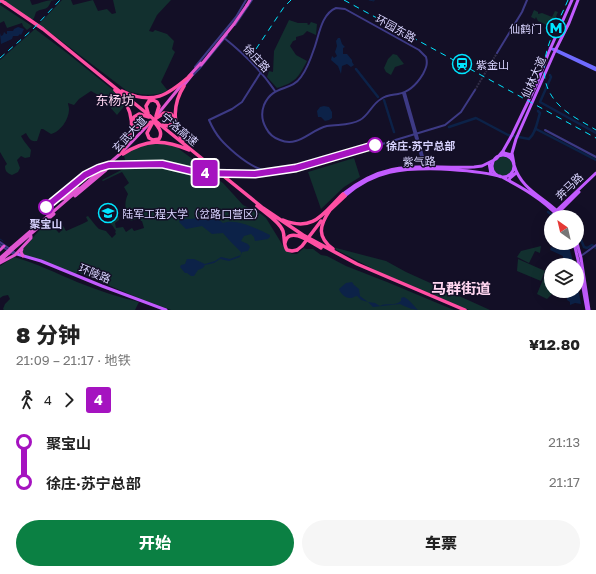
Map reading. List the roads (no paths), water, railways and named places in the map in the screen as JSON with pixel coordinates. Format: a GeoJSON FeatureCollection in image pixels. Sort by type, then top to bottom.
{"type":"FeatureCollection","features":[{"type":"Feature","properties":{"kind":"highway","name":"玄武大道"},"geometry":{"type":"LineString","coordinates":[[155,121],[234,24],[249,0]]}},
{"type":"Feature","properties":{"kind":"highway","name":"宁洛高速"},"geometry":{"type":"LineString","coordinates":[[0,1],[43,29],[149,117]]}},
{"type":"Feature","properties":{"kind":"highway","name":"宁洛高速"},"geometry":{"type":"LineString","coordinates":[[5,4],[42,31],[112,88],[175,136],[188,149],[257,206],[321,248],[356,265],[461,310]]}},
{"type":"Feature","properties":{"kind":"highway","name":"玄武大道"},"geometry":{"type":"LineString","coordinates":[[28,235],[38,228],[121,154],[155,121],[192,75]]}},
{"type":"Feature","properties":{"kind":"highway"},"geometry":{"type":"LineString","coordinates":[[105,79],[128,94],[150,98],[158,97],[170,92],[192,75]]}},
{"type":"Feature","properties":{"kind":"highway"},"geometry":{"type":"LineString","coordinates":[[184,86],[179,95],[176,108],[175,136],[188,149]]}},
{"type":"Feature","properties":{"kind":"highway"},"geometry":{"type":"LineString","coordinates":[[112,88],[125,101],[131,118],[131,130],[121,154]]}},
{"type":"Feature","properties":{"kind":"highway"},"geometry":{"type":"LineString","coordinates":[[149,117],[146,106],[149,101],[153,100],[157,102],[159,106],[155,121],[147,133],[149,138],[153,140],[159,139],[161,136],[160,129],[155,121]]}},
{"type":"Feature","properties":{"kind":"highway"},"geometry":{"type":"LineString","coordinates":[[149,117],[139,114],[134,117],[133,123],[135,126],[141,128],[155,121]]}},
{"type":"Feature","properties":{"kind":"highway"},"geometry":{"type":"LineString","coordinates":[[121,154],[142,144],[166,142],[188,149]]}},
{"type":"Feature","properties":{"kind":"highway","name":"宁洛高速"},"geometry":{"type":"LineString","coordinates":[[188,149],[275,216],[303,235],[356,263],[466,310]]}},
{"type":"Feature","properties":{"kind":"highway","name":"玄武大道"},"geometry":{"type":"LineString","coordinates":[[0,260],[121,154]]}},
{"type":"Feature","properties":{"kind":"highway"},"geometry":{"type":"LineString","coordinates":[[57,200],[62,199],[85,184]]}},
{"type":"Feature","properties":{"kind":"highway"},"geometry":{"type":"LineString","coordinates":[[275,216],[295,224],[307,224],[319,218],[344,195]]}},
{"type":"Feature","properties":{"kind":"highway"},"geometry":{"type":"LineString","coordinates":[[320,221],[344,195]]}},
{"type":"Feature","properties":{"kind":"highway"},"geometry":{"type":"LineString","coordinates":[[257,206],[280,226],[283,232],[284,245],[287,250],[295,252],[332,205]]}},
{"type":"Feature","properties":{"kind":"highway"},"geometry":{"type":"LineString","coordinates":[[330,210],[324,219],[321,230],[323,238],[327,245],[356,263]]}},
{"type":"Feature","properties":{"kind":"highway"},"geometry":{"type":"LineString","coordinates":[[23,256],[21,254],[21,250],[38,228]]}},
{"type":"Feature","properties":{"kind":"highway"},"geometry":{"type":"LineString","coordinates":[[0,260],[16,254],[31,238],[31,236],[28,235]]}},
{"type":"Feature","properties":{"kind":"highway"},"geometry":{"type":"LineString","coordinates":[[297,250],[290,250],[286,245],[286,239],[291,235],[299,236],[321,248]]}},
{"type":"Feature","properties":{"kind":"highway"},"geometry":{"type":"LineString","coordinates":[[0,250],[2,245]]}},
{"type":"Feature","properties":{"kind":"main road","name":"仙林大道"},"geometry":{"type":"LineString","coordinates":[[496,159],[512,136],[538,81],[550,48],[572,0]]}},
{"type":"Feature","properties":{"kind":"main road","name":"仙林大道"},"geometry":{"type":"LineString","coordinates":[[554,210],[526,186],[516,173],[512,155],[516,137],[555,50],[569,23],[578,0]]}},
{"type":"Feature","properties":{"kind":"main road"},"geometry":{"type":"LineString","coordinates":[[550,48],[596,69]]}},
{"type":"Feature","properties":{"kind":"main road"},"geometry":{"type":"LineString","coordinates":[[503,151],[504,153],[512,155]]}},
{"type":"Feature","properties":{"kind":"main road"},"geometry":{"type":"LineString","coordinates":[[501,156],[507,156],[514,164],[513,171],[510,175],[504,177],[500,176],[493,169],[496,159],[501,156]]}},
{"type":"Feature","properties":{"kind":"main road","name":"紫气路"},"geometry":{"type":"LineString","coordinates":[[434,168],[474,167],[489,163],[496,159]]}},
{"type":"Feature","properties":{"kind":"main road"},"geometry":{"type":"LineString","coordinates":[[489,163],[491,174]]}},
{"type":"Feature","properties":{"kind":"main road","name":"紫气路"},"geometry":{"type":"LineString","coordinates":[[344,195],[376,176],[415,167],[476,171],[500,176]]}},
{"type":"Feature","properties":{"kind":"main road"},"geometry":{"type":"LineString","coordinates":[[509,180],[516,173]]}},
{"type":"Feature","properties":{"kind":"main road","name":"奔马路"},"geometry":{"type":"LineString","coordinates":[[560,210],[596,174]]}},
{"type":"Feature","properties":{"kind":"main road","name":"仙林大道"},"geometry":{"type":"LineString","coordinates":[[500,176],[528,192],[553,210]]}},
{"type":"Feature","properties":{"kind":"main road"},"geometry":{"type":"LineString","coordinates":[[578,250],[588,310]]}},
{"type":"Feature","properties":{"kind":"main road","name":"环陵路"},"geometry":{"type":"LineString","coordinates":[[16,254],[41,261],[166,310]]}},
{"type":"Feature","properties":{"kind":"main road","name":"环陵路"},"geometry":{"type":"LineString","coordinates":[[16,254],[161,310]]}},
{"type":"Feature","properties":{"kind":"street"},"geometry":{"type":"LineString","coordinates":[[192,75],[249,0]]}},
{"type":"Feature","properties":{"kind":"street"},"geometry":{"type":"LineString","coordinates":[[192,75],[207,60],[241,17],[249,0]]}},
{"type":"Feature","properties":{"kind":"street"},"geometry":{"type":"LineString","coordinates":[[497,53],[522,12],[527,0]]}},
{"type":"Feature","properties":{"kind":"street","name":"环园东路"},"geometry":{"type":"LineString","coordinates":[[275,91],[295,83],[300,78],[304,72],[328,14],[334,9],[341,8],[419,50],[425,55],[427,61],[425,69],[415,86],[404,93]]}},
{"type":"Feature","properties":{"kind":"street","name":"徐庄路"},"geometry":{"type":"LineString","coordinates":[[221,36],[244,54],[261,72],[275,91]]}},
{"type":"Feature","properties":{"kind":"street"},"geometry":{"type":"LineString","coordinates":[[261,72],[242,102],[232,109],[209,120],[220,140],[244,161],[260,170],[276,173],[293,171],[440,126],[449,122],[461,112],[474,90]]}},
{"type":"Feature","properties":{"kind":"street"},"geometry":{"type":"LineString","coordinates":[[275,91],[269,96],[265,104],[262,119],[269,133],[282,141],[292,142],[324,127],[352,123],[364,117],[382,98],[387,95],[404,93],[425,167]]}},
{"type":"Feature","properties":{"kind":"street"},"geometry":{"type":"LineString","coordinates":[[545,130],[596,157]]}},
{"type":"Feature","properties":{"kind":"street"},"geometry":{"type":"LineString","coordinates":[[2,245],[16,254]]}},
{"type":"Feature","properties":{"kind":"street"},"geometry":{"type":"LineString","coordinates":[[579,256],[595,246]]}},
{"type":"Feature","properties":{"kind":"water"},"geometry":{"type":"Polygon","coordinates":[[[18,27],[24,29],[21,35],[13,36],[12,39],[1,44],[0,33],[1,36],[4,32],[7,34],[7,31],[13,31],[18,27]]]}},
{"type":"Feature","properties":{"kind":"water"},"geometry":{"type":"Polygon","coordinates":[[[340,38],[345,47],[343,48],[343,54],[347,54],[354,65],[351,67],[347,64],[342,66],[341,74],[338,66],[331,60],[332,56],[334,58],[337,56],[335,52],[337,46],[336,41],[340,38]]]}},
{"type":"Feature","properties":{"kind":"water"},"geometry":{"type":"Polygon","coordinates":[[[320,107],[329,107],[332,112],[332,118],[325,121],[321,117],[318,117],[317,111],[320,107]]]}},
{"type":"Feature","properties":{"kind":"water"},"geometry":{"type":"Polygon","coordinates":[[[211,214],[223,223],[241,223],[270,235],[270,237],[268,239],[255,241],[251,234],[244,236],[241,241],[248,244],[250,247],[248,251],[242,252],[241,254],[241,252],[223,233],[212,234],[202,226],[186,229],[179,222],[180,219],[192,219],[211,214]]]}},
{"type":"Feature","properties":{"kind":"water"},"geometry":{"type":"Polygon","coordinates":[[[550,250],[570,250],[572,258],[563,258],[563,256],[550,250]]]}},
{"type":"Feature","properties":{"kind":"water"},"geometry":{"type":"Polygon","coordinates":[[[241,255],[240,257],[229,261],[220,259],[214,263],[205,265],[203,268],[198,270],[194,276],[185,273],[180,267],[181,265],[185,264],[187,259],[194,259],[205,264],[215,261],[221,257],[230,259],[241,255]]]}},
{"type":"Feature","properties":{"kind":"water"},"geometry":{"type":"Polygon","coordinates":[[[352,282],[359,289],[360,296],[368,302],[361,300],[357,296],[347,298],[341,292],[339,289],[346,283],[352,282]]]}},
{"type":"Feature","properties":{"kind":"water"},"geometry":{"type":"Polygon","coordinates":[[[404,297],[418,310],[400,304],[373,307],[368,302],[375,303],[380,306],[398,303],[401,301],[401,298],[404,297]]]}},
{"type":"Feature","properties":{"kind":"water"},"geometry":{"type":"Polygon","coordinates":[[[567,298],[580,298],[581,304],[575,303],[570,305],[570,302],[567,298]]]}},
{"type":"Feature","properties":{"kind":"waterway"},"geometry":{"type":"LineString","coordinates":[[369,0],[374,0]]}},
{"type":"Feature","properties":{"kind":"waterway"},"geometry":{"type":"LineString","coordinates":[[356,69],[378,97]]}},
{"type":"Feature","properties":{"kind":"waterway"},"geometry":{"type":"LineString","coordinates":[[550,75],[551,77],[540,102],[596,133]]}},
{"type":"Feature","properties":{"kind":"waterway"},"geometry":{"type":"LineString","coordinates":[[384,100],[394,132]]}},
{"type":"Feature","properties":{"kind":"waterway"},"geometry":{"type":"LineString","coordinates":[[449,127],[476,118],[508,135],[529,139],[536,127],[540,113],[538,111]]}},
{"type":"Feature","properties":{"kind":"waterway"},"geometry":{"type":"LineString","coordinates":[[536,129],[596,160]]}},
{"type":"Feature","properties":{"kind":"waterway"},"geometry":{"type":"LineString","coordinates":[[584,247],[587,248],[592,245],[596,248]]}},
{"type":"Feature","properties":{"kind":"tunnel"},"geometry":{"type":"LineString","coordinates":[[475,90],[497,53]]}},
{"type":"Feature","properties":{"kind":"railway"},"geometry":{"type":"LineString","coordinates":[[0,58],[33,29],[60,0]]}},
{"type":"Feature","properties":{"kind":"railway"},"geometry":{"type":"LineString","coordinates":[[256,49],[284,7],[291,0]]}},
{"type":"Feature","properties":{"kind":"railway"},"geometry":{"type":"LineString","coordinates":[[344,0],[596,138]]}},
{"type":"Feature","properties":{"kind":"railway"},"geometry":{"type":"LineString","coordinates":[[568,0],[550,41],[546,55],[544,69],[546,82],[551,95],[562,108],[596,130]]}},
{"type":"Feature","properties":{"kind":"metro line","name":"4"},"geometry":{"type":"LineString","coordinates":[[46,207],[85,175],[109,165],[162,164],[200,173],[255,174],[296,168],[375,145]]}},
{"type":"Feature","properties":{"kind":"place","name":"仙鹤门"},"geometry":{"type":"Point","coordinates":[556,28]}},
{"type":"Feature","properties":{"kind":"place","name":"紫金山"},"geometry":{"type":"Point","coordinates":[462,64]}},
{"type":"Feature","properties":{"kind":"place","name":"徐庄·苏宁总部"},"geometry":{"type":"Point","coordinates":[375,145]}},
{"type":"Feature","properties":{"kind":"place","name":"聚宝山"},"geometry":{"type":"Point","coordinates":[46,207]}},
{"type":"Feature","properties":{"kind":"place","name":"陆军工程大学（岔路口营区）"},"geometry":{"type":"Point","coordinates":[108,213]}},
{"type":"Feature","properties":{"kind":"district","name":"东杨坊"},"geometry":{"type":"Point","coordinates":[115,100]}},
{"type":"Feature","properties":{"kind":"district","name":"马群街道"},"geometry":{"type":"Point","coordinates":[461,288]}}]}
